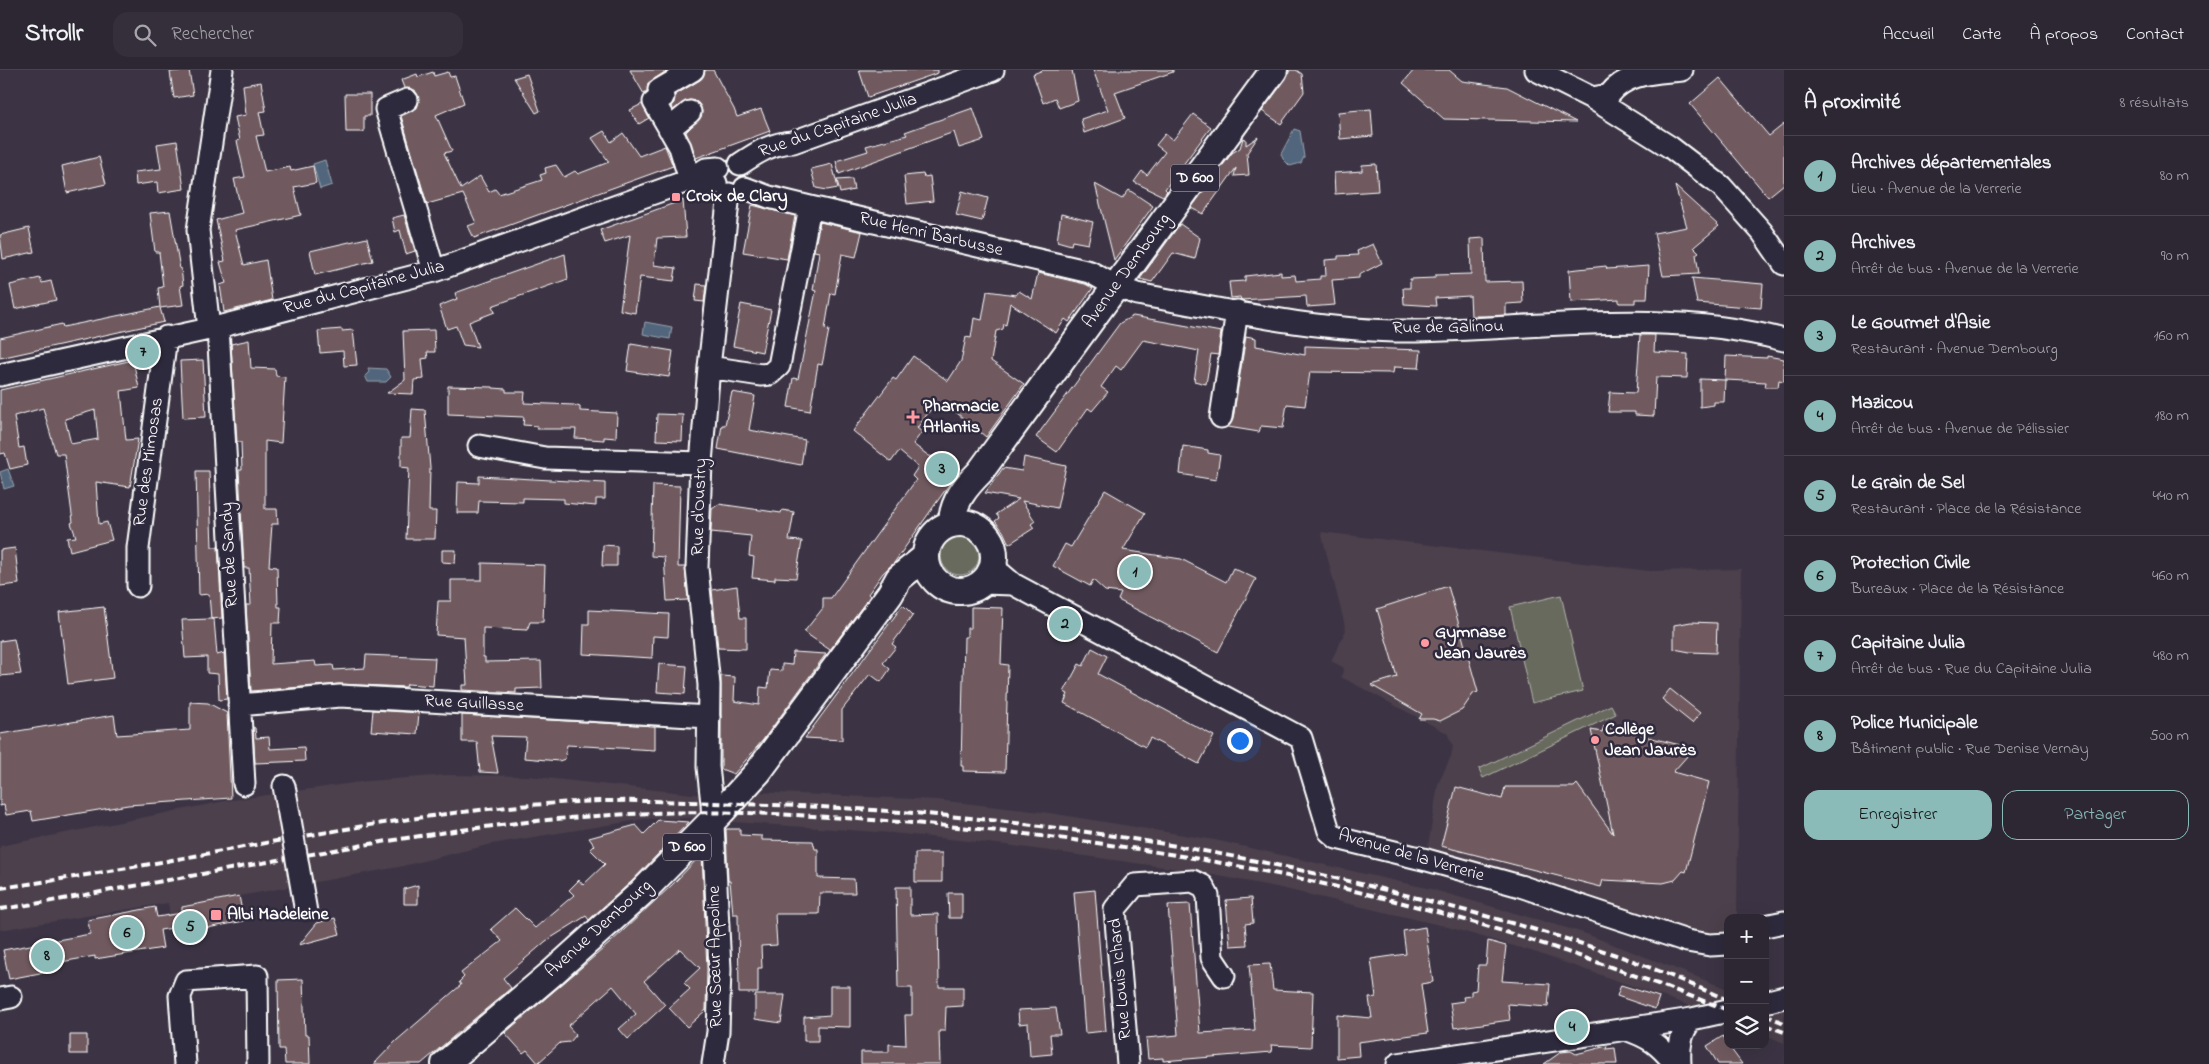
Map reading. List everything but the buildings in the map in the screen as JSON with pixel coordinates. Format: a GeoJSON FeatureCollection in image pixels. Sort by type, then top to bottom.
{"type":"FeatureCollection","features":[{"type":"Feature","properties":{"kind":"main road","name":"Avenue Dembourg"},"geometry":{"type":"LineString","coordinates":[[964,526],[980,472],[1274,70]]}},
{"type":"Feature","properties":{"kind":"main road"},"geometry":{"type":"LineString","coordinates":[[964,526],[986,534],[992,546],[988,573],[971,590],[958,592],[946,589],[935,581],[928,570],[926,557],[930,540],[939,530],[964,526]]}},
{"type":"Feature","properties":{"kind":"main road","name":"Avenue Dembourg"},"geometry":{"type":"LineString","coordinates":[[445,1064],[551,974],[634,899],[713,820],[758,772],[890,594],[899,578],[926,557]]}},
{"type":"Feature","properties":{"kind":"main road","name":"Avenue Dembourg"},"geometry":{"type":"LineString","coordinates":[[890,594],[911,582],[935,581]]}},
{"type":"Feature","properties":{"kind":"street","name":"Rue de Sandy"},"geometry":{"type":"LineString","coordinates":[[222,70],[198,230],[214,328],[244,784]]}},
{"type":"Feature","properties":{"kind":"street"},"geometry":{"type":"LineString","coordinates":[[690,180],[680,147],[654,102],[663,97],[659,90],[693,70]]}},
{"type":"Feature","properties":{"kind":"street","name":"Rue du Capitaine Julia"},"geometry":{"type":"LineString","coordinates":[[732,178],[759,151],[777,143],[793,142],[993,70]]}},
{"type":"Feature","properties":{"kind":"street"},"geometry":{"type":"LineString","coordinates":[[1536,70],[1592,98],[1670,147],[1721,186],[1762,232],[1784,264]]}},
{"type":"Feature","properties":{"kind":"street"},"geometry":{"type":"LineString","coordinates":[[1592,98],[1609,95],[1615,86],[1632,76],[1659,71],[1682,70]]}},
{"type":"Feature","properties":{"kind":"street"},"geometry":{"type":"LineString","coordinates":[[407,100],[386,109],[434,271]]}},
{"type":"Feature","properties":{"kind":"street"},"geometry":{"type":"LineString","coordinates":[[669,129],[690,112]]}},
{"type":"Feature","properties":{"kind":"street","name":"Rue Henri Barbusse"},"geometry":{"type":"LineString","coordinates":[[690,180],[705,185],[732,178],[769,197],[1090,272],[1115,286]]}},
{"type":"Feature","properties":{"kind":"street","name":"Rue d'Oustry"},"geometry":{"type":"LineString","coordinates":[[713,820],[708,767],[709,685],[697,568],[701,463],[709,367],[732,178]]}},
{"type":"Feature","properties":{"kind":"street","name":"Rue du Capitaine Julia"},"geometry":{"type":"LineString","coordinates":[[0,375],[166,337],[214,328],[434,271],[690,180]]}},
{"type":"Feature","properties":{"kind":"street"},"geometry":{"type":"LineString","coordinates":[[709,367],[761,375],[770,374],[779,366],[810,207]]}},
{"type":"Feature","properties":{"kind":"street","name":"Rue de Galinou"},"geometry":{"type":"LineString","coordinates":[[1115,286],[1137,294],[1306,324],[1405,331],[1655,322],[1736,329],[1784,340]]}},
{"type":"Feature","properties":{"kind":"street"},"geometry":{"type":"LineString","coordinates":[[1221,417],[1237,312]]}},
{"type":"Feature","properties":{"kind":"street","name":"Rue des Mimosas"},"geometry":{"type":"LineString","coordinates":[[138,586],[138,548],[166,337]]}},
{"type":"Feature","properties":{"kind":"street"},"geometry":{"type":"LineString","coordinates":[[479,446],[545,458],[701,463]]}},
{"type":"Feature","properties":{"kind":"street","name":"Avenue de la Verrerie"},"geometry":{"type":"LineString","coordinates":[[988,573],[1000,572],[1012,584],[1301,738],[1329,831],[1337,838],[1427,860],[1520,886],[1688,941],[1710,945],[1724,944]]}},
{"type":"Feature","properties":{"kind":"street","name":"Rue Guillasse"},"geometry":{"type":"LineString","coordinates":[[239,705],[340,696],[709,717]]}},
{"type":"Feature","properties":{"kind":"street"},"geometry":{"type":"LineString","coordinates":[[284,786],[306,912]]}},
{"type":"Feature","properties":{"kind":"street","name":"Rue Sœur Appoline"},"geometry":{"type":"LineString","coordinates":[[713,820],[720,969],[718,1032],[713,1064]]}},
{"type":"Feature","properties":{"kind":"street","name":"Rue Louis Ichard"},"geometry":{"type":"LineString","coordinates":[[1128,1064],[1115,909],[1135,885],[1193,881],[1203,886],[1208,896],[1212,958],[1224,976]]}},
{"type":"Feature","properties":{"kind":"street"},"geometry":{"type":"LineString","coordinates":[[1769,925],[1784,922]]}},
{"type":"Feature","properties":{"kind":"street"},"geometry":{"type":"LineString","coordinates":[[185,1064],[180,996],[186,981],[257,976],[258,1064]]}},
{"type":"Feature","properties":{"kind":"street"},"geometry":{"type":"LineString","coordinates":[[1769,1001],[1784,998]]}},
{"type":"Feature","properties":{"kind":"street"},"geometry":{"type":"LineString","coordinates":[[1398,1064],[1692,1019],[1724,1012]]}},
{"type":"Feature","properties":{"kind":"street"},"geometry":{"type":"LineString","coordinates":[[1680,1064],[1679,1045],[1686,1026],[1692,1019]]}},
{"type":"Feature","properties":{"kind":"street"},"geometry":{"type":"LineString","coordinates":[[1624,1029],[1646,1036],[1662,1048],[1675,1064]]}},
{"type":"Feature","properties":{"kind":"shaded area","name":"Collège Jean Jaurès"},"geometry":{"type":"Polygon","coordinates":[[[1321,532],[1650,571],[1741,569],[1737,914],[1724,914],[1724,935],[1719,938],[1687,935],[1427,853],[1438,784],[1451,756],[1453,746],[1447,733],[1341,677],[1344,668],[1331,661],[1346,630],[1321,532]]]}},
{"type":"Feature","properties":{"kind":"shaded area"},"geometry":{"type":"Polygon","coordinates":[[[447,775],[528,776],[702,795],[701,818],[645,819],[492,844],[399,867],[240,896],[244,921],[173,934],[168,903],[0,930],[0,846],[225,801],[367,781],[447,775]]]}},
{"type":"Feature","properties":{"kind":"shaded area"},"geometry":{"type":"Polygon","coordinates":[[[756,792],[938,800],[1050,813],[1215,840],[1431,889],[1584,933],[1724,987],[1724,1001],[1693,1007],[1531,951],[1444,926],[1276,887],[1192,871],[1006,845],[892,833],[732,822],[756,792]]]}},
{"type":"Feature","properties":{"kind":"shaded area"},"geometry":{"type":"Polygon","coordinates":[[[1778,1007],[1784,1010],[1784,1043],[1769,1037],[1769,1010],[1778,1007]]]}},
{"type":"Feature","properties":{"kind":"green space"},"geometry":{"type":"Polygon","coordinates":[[[960,537],[974,542],[979,556],[974,570],[960,575],[946,570],[941,556],[946,542],[960,537]]]}},
{"type":"Feature","properties":{"kind":"green space"},"geometry":{"type":"Polygon","coordinates":[[[1561,595],[1583,691],[1532,703],[1510,607],[1561,595]]]}},
{"type":"Feature","properties":{"kind":"green space"},"geometry":{"type":"Polygon","coordinates":[[[1611,705],[1616,714],[1483,778],[1479,769],[1611,705]]]}},
{"type":"Feature","properties":{"kind":"water"},"geometry":{"type":"Polygon","coordinates":[[[1294,129],[1300,131],[1304,157],[1301,163],[1290,166],[1281,154],[1294,129]]]}},
{"type":"Feature","properties":{"kind":"water"},"geometry":{"type":"Polygon","coordinates":[[[325,160],[332,185],[320,189],[313,164],[325,160]]]}},
{"type":"Feature","properties":{"kind":"water"},"geometry":{"type":"Polygon","coordinates":[[[645,322],[672,327],[670,339],[643,334],[645,322]]]}},
{"type":"Feature","properties":{"kind":"water"},"geometry":{"type":"Polygon","coordinates":[[[368,368],[386,369],[391,377],[386,382],[368,382],[365,376],[369,372],[368,368]]]}},
{"type":"Feature","properties":{"kind":"water"},"geometry":{"type":"Polygon","coordinates":[[[8,469],[14,486],[4,489],[0,472],[8,469]]]}},
{"type":"Feature","properties":{"kind":"railway"},"geometry":{"type":"LineString","coordinates":[[0,888],[70,878],[348,829],[488,809],[612,801],[692,802],[853,809],[1016,823],[1097,834],[1177,846],[1337,878],[1564,938],[1642,964],[1724,998]]}},
{"type":"Feature","properties":{"kind":"railway"},"geometry":{"type":"LineString","coordinates":[[0,909],[374,843],[552,819],[680,812],[817,816],[1029,834],[1171,854],[1312,881],[1451,916],[1521,937],[1625,972],[1724,1009]]}},
{"type":"Feature","properties":{"kind":"railway"},"geometry":{"type":"LineString","coordinates":[[1769,1017],[1784,1023]]}},
{"type":"Feature","properties":{"kind":"railway"},"geometry":{"type":"LineString","coordinates":[[1769,1026],[1784,1032]]}},
{"type":"Feature","properties":{"kind":"place","name":"Croix de Clary"},"geometry":{"type":"Point","coordinates":[676,197]}},
{"type":"Feature","properties":{"kind":"place","name":"Capitaine Julia"},"geometry":{"type":"Point","coordinates":[143,352]}},
{"type":"Feature","properties":{"kind":"place","name":"Pharmacie Atlantis"},"geometry":{"type":"Point","coordinates":[913,417]}},
{"type":"Feature","properties":{"kind":"place","name":"Le Gourmet d'Asie"},"geometry":{"type":"Point","coordinates":[942,469]}},
{"type":"Feature","properties":{"kind":"place","name":"Archives départementales"},"geometry":{"type":"Point","coordinates":[1135,572]}},
{"type":"Feature","properties":{"kind":"place","name":"Archives"},"geometry":{"type":"Point","coordinates":[1065,624]}},
{"type":"Feature","properties":{"kind":"place","name":"Gymnase Jean Jaurès"},"geometry":{"type":"Point","coordinates":[1425,643]}},
{"type":"Feature","properties":{"kind":"place","name":"Collège Jean Jaurès"},"geometry":{"type":"Point","coordinates":[1595,740]}},
{"type":"Feature","properties":{"kind":"place","name":"Albi Madeleine"},"geometry":{"type":"Point","coordinates":[216,915]}},
{"type":"Feature","properties":{"kind":"place","name":"Le Grain de Sel"},"geometry":{"type":"Point","coordinates":[190,927]}},
{"type":"Feature","properties":{"kind":"place","name":"Protection Civile"},"geometry":{"type":"Point","coordinates":[127,933]}},
{"type":"Feature","properties":{"kind":"place","name":"Police Municipale"},"geometry":{"type":"Point","coordinates":[47,956]}},
{"type":"Feature","properties":{"kind":"place","name":"Mazicou"},"geometry":{"type":"Point","coordinates":[1572,1027]}}]}
